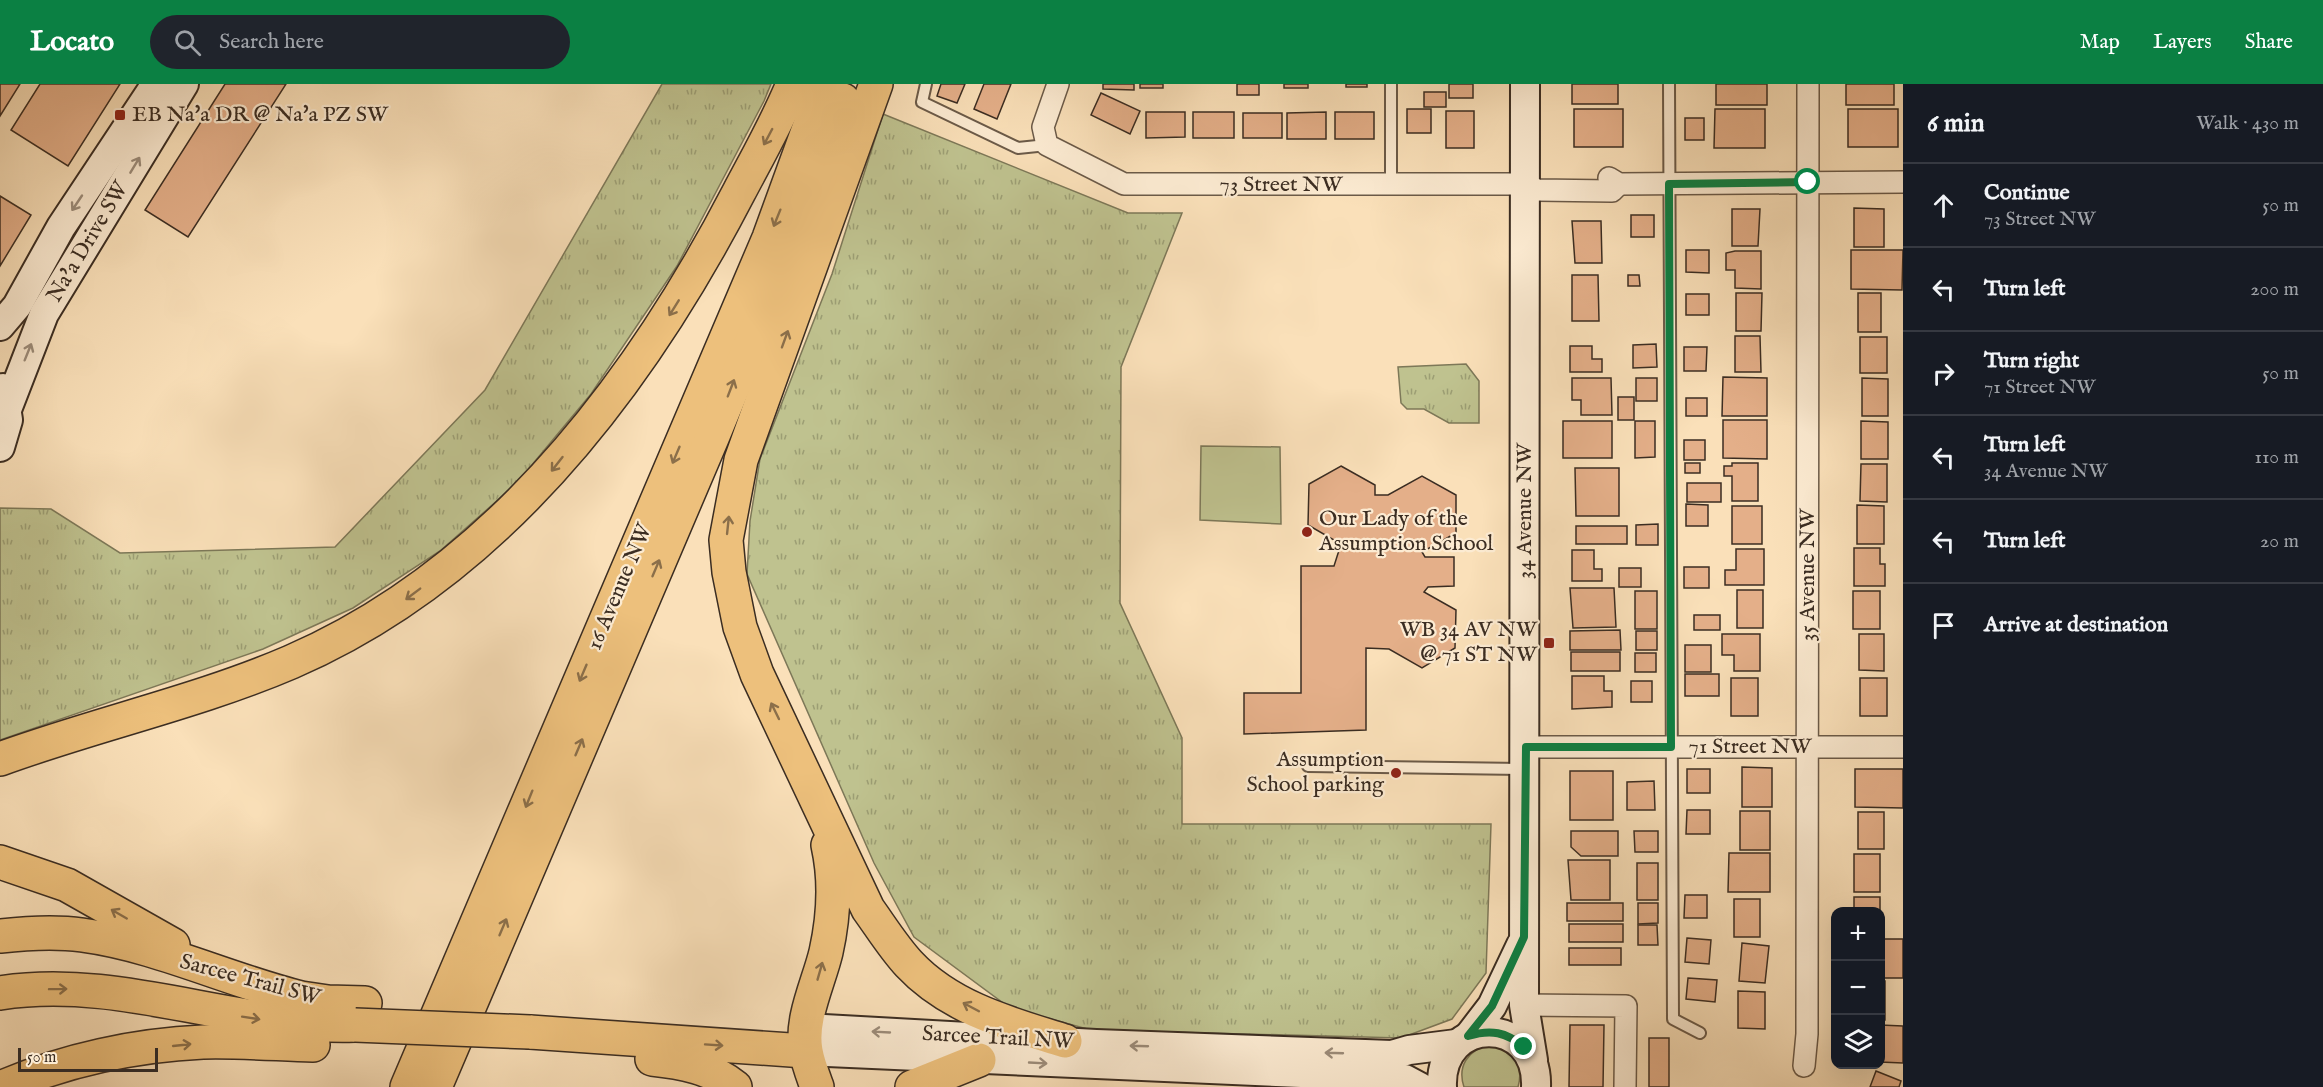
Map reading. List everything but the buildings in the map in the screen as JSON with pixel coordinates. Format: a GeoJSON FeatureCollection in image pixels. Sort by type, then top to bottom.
{"type":"FeatureCollection","features":[{"type":"Feature","properties":{"kind":"highway"},"geometry":{"type":"LineString","coordinates":[[0,759],[240,682],[291,662],[336,640],[408,599],[494,530],[551,471],[672,311],[722,226],[793,84]]}},
{"type":"Feature","properties":{"kind":"highway","name":"16 Avenue NW"},"geometry":{"type":"LineString","coordinates":[[435,1087],[466,981],[769,238],[825,84]]}},
{"type":"Feature","properties":{"kind":"highway","name":"16 Avenue NW"},"geometry":{"type":"LineString","coordinates":[[407,1087],[466,981],[712,438],[820,176],[848,84]]}},
{"type":"Feature","properties":{"kind":"highway"},"geometry":{"type":"LineString","coordinates":[[876,84],[741,460],[729,514],[726,540],[729,572],[740,627],[757,674],[868,909],[909,964],[933,984],[973,1009],[1001,1022],[1065,1041]]}},
{"type":"Feature","properties":{"kind":"highway"},"geometry":{"type":"LineString","coordinates":[[790,743],[824,827],[834,880],[830,930],[806,1039],[817,1087]]}},
{"type":"Feature","properties":{"kind":"highway"},"geometry":{"type":"LineString","coordinates":[[0,862],[67,885],[170,944],[245,981]]}},
{"type":"Feature","properties":{"kind":"highway","name":"Sarcee Trail SW"},"geometry":{"type":"LineString","coordinates":[[0,936],[33,933],[82,935],[118,942],[301,998],[328,1002],[356,1025]]}},
{"type":"Feature","properties":{"kind":"highway"},"geometry":{"type":"LineString","coordinates":[[396,1087],[466,981]]}},
{"type":"Feature","properties":{"kind":"highway"},"geometry":{"type":"LineString","coordinates":[[450,1087],[466,981]]}},
{"type":"Feature","properties":{"kind":"highway","name":"Sarcee Trail SW"},"geometry":{"type":"LineString","coordinates":[[0,993],[19,990],[89,990],[268,1020],[326,1026],[531,1031]]}},
{"type":"Feature","properties":{"kind":"highway","name":"Sarcee Trail NW"},"geometry":{"type":"LineString","coordinates":[[531,1031],[658,1020],[806,1039]]}},
{"type":"Feature","properties":{"kind":"highway"},"geometry":{"type":"LineString","coordinates":[[3,1087],[42,1072],[88,1059],[140,1049],[356,1025],[531,1031],[699,1068],[723,1077],[735,1087]]}},
{"type":"Feature","properties":{"kind":"highway"},"geometry":{"type":"LineString","coordinates":[[912,1087],[979,1060]]}},
{"type":"Feature","properties":{"kind":"street","name":"Na'a Drive SW"},"geometry":{"type":"LineString","coordinates":[[0,326],[17,306],[61,226],[156,84]]}},
{"type":"Feature","properties":{"kind":"street","name":"Na'a Drive SW"},"geometry":{"type":"LineString","coordinates":[[0,447],[6,432],[4,395],[44,314],[184,84]]}},
{"type":"Feature","properties":{"kind":"street"},"geometry":{"type":"LineString","coordinates":[[1047,144],[1043,127],[1058,84]]}},
{"type":"Feature","properties":{"kind":"street","name":"34 Avenue NW"},"geometry":{"type":"LineString","coordinates":[[1525,84],[1524,1005],[1534,1073]]}},
{"type":"Feature","properties":{"kind":"street","name":"35 Avenue NW"},"geometry":{"type":"LineString","coordinates":[[1804,1066],[1808,1034],[1808,84]]}},
{"type":"Feature","properties":{"kind":"street","name":"73 Street NW"},"geometry":{"type":"LineString","coordinates":[[1047,144],[1124,184],[1391,186],[1525,184],[1537,190],[1612,191],[1619,184],[1903,182]]}},
{"type":"Feature","properties":{"kind":"street","name":"71 Street NW"},"geometry":{"type":"LineString","coordinates":[[1526,758],[1671,747],[1903,747]]}},
{"type":"Feature","properties":{"kind":"street","name":"34 Avenue NW"},"geometry":{"type":"LineString","coordinates":[[1442,1087],[1444,1064],[1492,1006],[1524,937]]}},
{"type":"Feature","properties":{"kind":"street"},"geometry":{"type":"LineString","coordinates":[[1524,1005],[1626,1006],[1625,1087]]}},
{"type":"Feature","properties":{"kind":"street","name":"Sarcee Trail NW"},"geometry":{"type":"LineString","coordinates":[[806,1039],[1065,1041],[1392,1054],[1462,1040],[1483,1032],[1498,1032],[1524,1047],[1534,1073]]}},
{"type":"Feature","properties":{"kind":"street","name":"Sarcee Trail NW"},"geometry":{"type":"LineString","coordinates":[[806,1039],[979,1060],[1391,1077],[1405,1079],[1420,1087]]}},
{"type":"Feature","properties":{"kind":"lane"},"geometry":{"type":"LineString","coordinates":[[926,84],[922,102],[1018,148],[1047,144]]}},
{"type":"Feature","properties":{"kind":"lane"},"geometry":{"type":"LineString","coordinates":[[1391,84],[1391,186]]}},
{"type":"Feature","properties":{"kind":"lane"},"geometry":{"type":"LineString","coordinates":[[1669,84],[1673,1019],[1701,1032]]}},
{"type":"Feature","properties":{"kind":"lane"},"geometry":{"type":"LineString","coordinates":[[1308,766],[1526,758]]}},
{"type":"Feature","properties":{"kind":"green space"},"geometry":{"type":"Polygon","coordinates":[[[662,84],[771,84],[677,266],[591,394],[516,484],[440,551],[353,608],[263,649],[0,740],[0,508],[51,509],[120,553],[335,547],[485,390],[662,84]]]}},
{"type":"Feature","properties":{"kind":"green space"},"geometry":{"type":"Polygon","coordinates":[[[883,114],[1128,213],[1182,213],[1121,367],[1120,603],[1182,738],[1182,824],[1491,824],[1486,973],[1452,1019],[1401,1038],[1091,1030],[1010,1008],[914,937],[874,863],[747,574],[750,521],[760,459],[832,274],[883,114]]]}},
{"type":"Feature","properties":{"kind":"green space"},"geometry":{"type":"Polygon","coordinates":[[[1466,364],[1479,381],[1479,423],[1449,423],[1424,409],[1407,409],[1401,403],[1398,367],[1466,364]]]}},
{"type":"Feature","properties":{"kind":"green space"},"geometry":{"type":"Polygon","coordinates":[[[1201,446],[1280,447],[1281,524],[1200,520],[1201,446]]]}},
{"type":"Feature","properties":{"kind":"green space"},"geometry":{"type":"Polygon","coordinates":[[[1489,1045],[1503,1050],[1514,1059],[1519,1071],[1518,1087],[1464,1087],[1462,1072],[1466,1060],[1475,1051],[1489,1045]]]}},
{"type":"Feature","properties":{"kind":"place","name":"EB Na'a DR @ Na'a PZ SW"},"geometry":{"type":"Point","coordinates":[120,115]}},
{"type":"Feature","properties":{"kind":"place","name":"Our Lady of the Assumption School"},"geometry":{"type":"Point","coordinates":[1307,532]}},
{"type":"Feature","properties":{"kind":"place","name":"WB 34 AV NW @ 71 ST NW"},"geometry":{"type":"Point","coordinates":[1549,643]}},
{"type":"Feature","properties":{"kind":"place","name":"Assumption School parking"},"geometry":{"type":"Point","coordinates":[1396,773]}},
{"type":"Feature","properties":{"kind":"route"},"geometry":{"type":"LineString","coordinates":[[1524,1047],[1498,1032],[1483,1032],[1468,1036],[1492,1006],[1524,937],[1526,747],[1671,747],[1669,184],[1808,182]]}}]}
